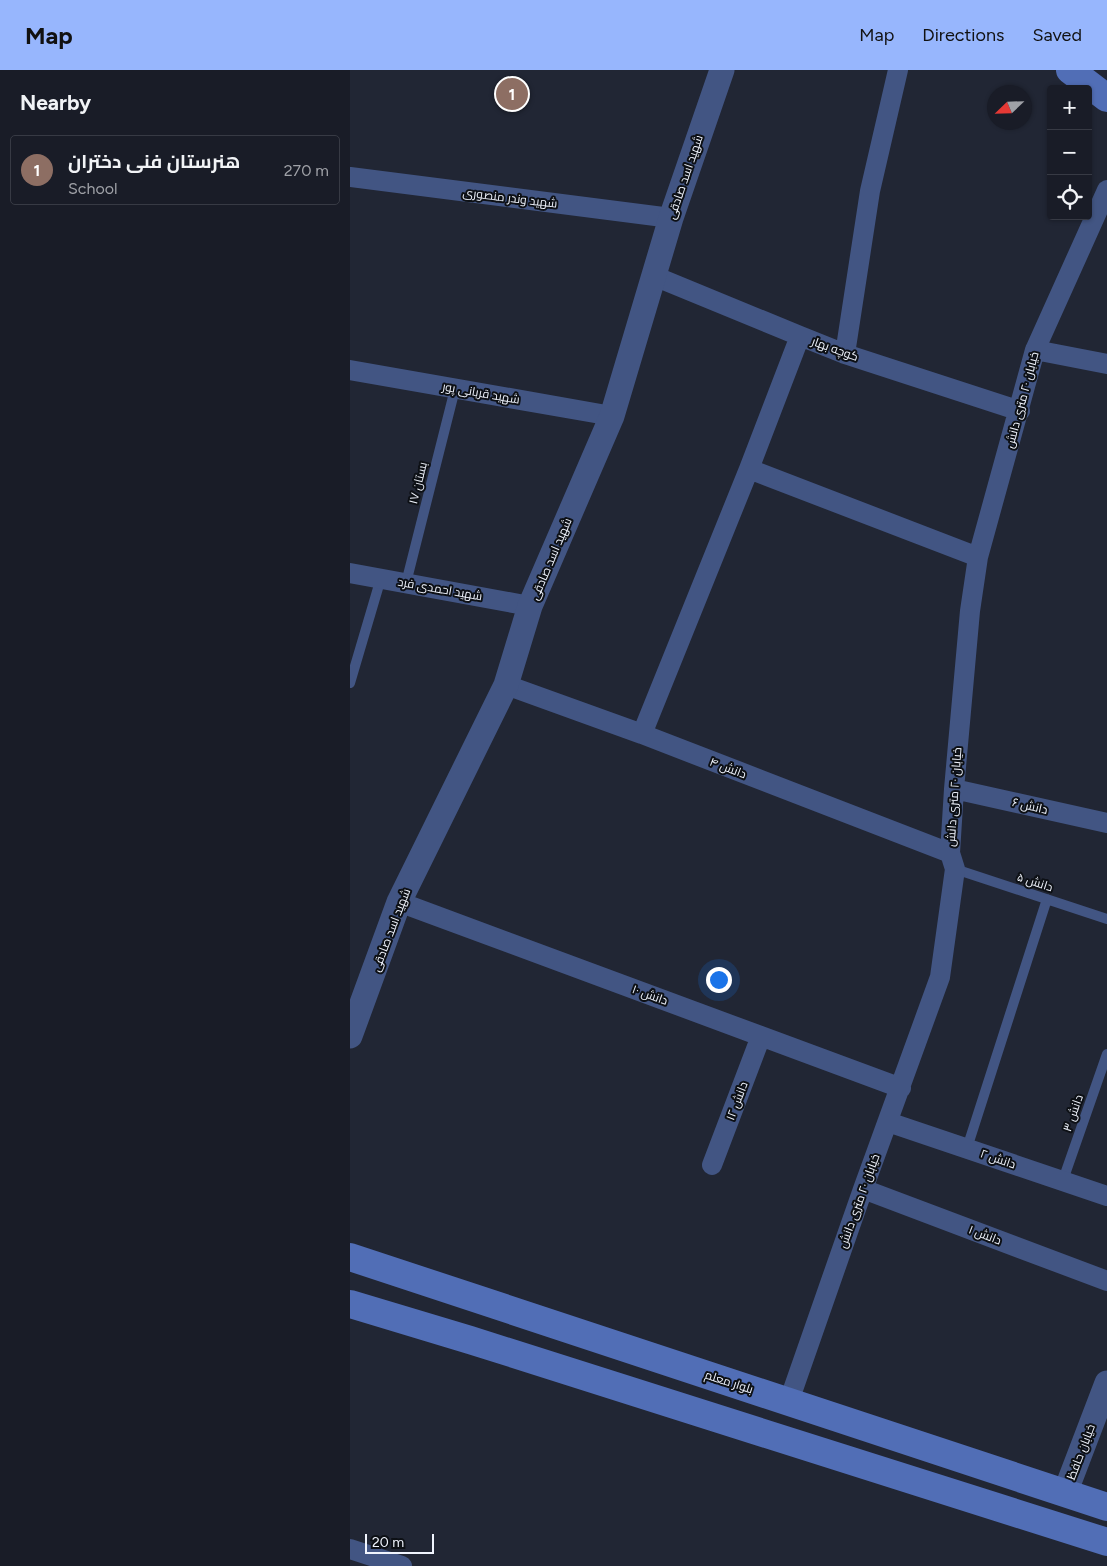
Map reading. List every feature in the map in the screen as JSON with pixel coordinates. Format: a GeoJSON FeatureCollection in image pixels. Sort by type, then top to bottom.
{"type":"FeatureCollection","features":[{"type":"Feature","properties":{"kind":"main road"},"geometry":{"type":"LineString","coordinates":[[1070,70],[1107,98]]}},
{"type":"Feature","properties":{"kind":"main road","name":"بلوار معلم"},"geometry":{"type":"LineString","coordinates":[[350,1257],[1107,1507]]}},
{"type":"Feature","properties":{"kind":"main road"},"geometry":{"type":"LineString","coordinates":[[350,1304],[470,1340],[1107,1542]]}},
{"type":"Feature","properties":{"kind":"main road"},"geometry":{"type":"LineString","coordinates":[[1052,1526],[1065,1493]]}},
{"type":"Feature","properties":{"kind":"street","name":"شهید اسد صادقی"},"geometry":{"type":"LineString","coordinates":[[350,1036],[357,998],[400,902],[506,685],[530,606],[612,416],[670,218],[722,70]]}},
{"type":"Feature","properties":{"kind":"street"},"geometry":{"type":"LineString","coordinates":[[845,354],[870,191],[898,70]]}},
{"type":"Feature","properties":{"kind":"street","name":"شهید وندر منصوری"},"geometry":{"type":"LineString","coordinates":[[350,178],[670,218]]}},
{"type":"Feature","properties":{"kind":"street","name":"خیابان ۲۰ متری دانش"},"geometry":{"type":"LineString","coordinates":[[788,1401],[940,977],[952,861],[954,789],[970,611],[978,557],[1036,350],[1107,190]]}},
{"type":"Feature","properties":{"kind":"street","name":"کوچه بهار"},"geometry":{"type":"LineString","coordinates":[[654,276],[845,354],[1020,411]]}},
{"type":"Feature","properties":{"kind":"street"},"geometry":{"type":"LineString","coordinates":[[642,734],[749,469],[800,336]]}},
{"type":"Feature","properties":{"kind":"street"},"geometry":{"type":"LineString","coordinates":[[1036,350],[1107,364]]}},
{"type":"Feature","properties":{"kind":"street","name":"شهید قربانی پور"},"geometry":{"type":"LineString","coordinates":[[350,370],[612,416]]}},
{"type":"Feature","properties":{"kind":"street"},"geometry":{"type":"LineString","coordinates":[[749,469],[978,557]]}},
{"type":"Feature","properties":{"kind":"street","name":"شهید احمدی فرد"},"geometry":{"type":"LineString","coordinates":[[350,573],[530,606]]}},
{"type":"Feature","properties":{"kind":"street","name":"دانش ۴"},"geometry":{"type":"LineString","coordinates":[[506,685],[642,734],[952,861]]}},
{"type":"Feature","properties":{"kind":"street","name":"دانش ۶"},"geometry":{"type":"LineString","coordinates":[[954,789],[1107,823]]}},
{"type":"Feature","properties":{"kind":"street","name":"دانش ۱۰"},"geometry":{"type":"LineString","coordinates":[[400,902],[901,1088]]}},
{"type":"Feature","properties":{"kind":"street","name":"دانش ۱۲"},"geometry":{"type":"LineString","coordinates":[[712,1165],[761,1036]]}},
{"type":"Feature","properties":{"kind":"street","name":"دانش ۲"},"geometry":{"type":"LineString","coordinates":[[888,1122],[1107,1196]]}},
{"type":"Feature","properties":{"kind":"street","name":"دانش ۱"},"geometry":{"type":"LineString","coordinates":[[863,1189],[1107,1281]]}},
{"type":"Feature","properties":{"kind":"street","name":"خیابان حافظ"},"geometry":{"type":"LineString","coordinates":[[1065,1493],[1107,1383]]}},
{"type":"Feature","properties":{"kind":"street"},"geometry":{"type":"LineString","coordinates":[[350,1550],[395,1565]]}},
{"type":"Feature","properties":{"kind":"lane","name":"بستان ۱۷"},"geometry":{"type":"LineString","coordinates":[[406,583],[455,388]]}},
{"type":"Feature","properties":{"kind":"lane"},"geometry":{"type":"LineString","coordinates":[[350,683],[381,578]]}},
{"type":"Feature","properties":{"kind":"lane","name":"دانش ۵"},"geometry":{"type":"LineString","coordinates":[[952,861],[1047,899],[1107,919]]}},
{"type":"Feature","properties":{"kind":"lane"},"geometry":{"type":"LineString","coordinates":[[967,1148],[1047,899]]}},
{"type":"Feature","properties":{"kind":"lane","name":"دانش ۳"},"geometry":{"type":"LineString","coordinates":[[1062,1180],[1107,1054]]}},
{"type":"Feature","properties":{"kind":"place","name":"هنرستان فنی دختران"},"geometry":{"type":"Point","coordinates":[512,94]}}]}
